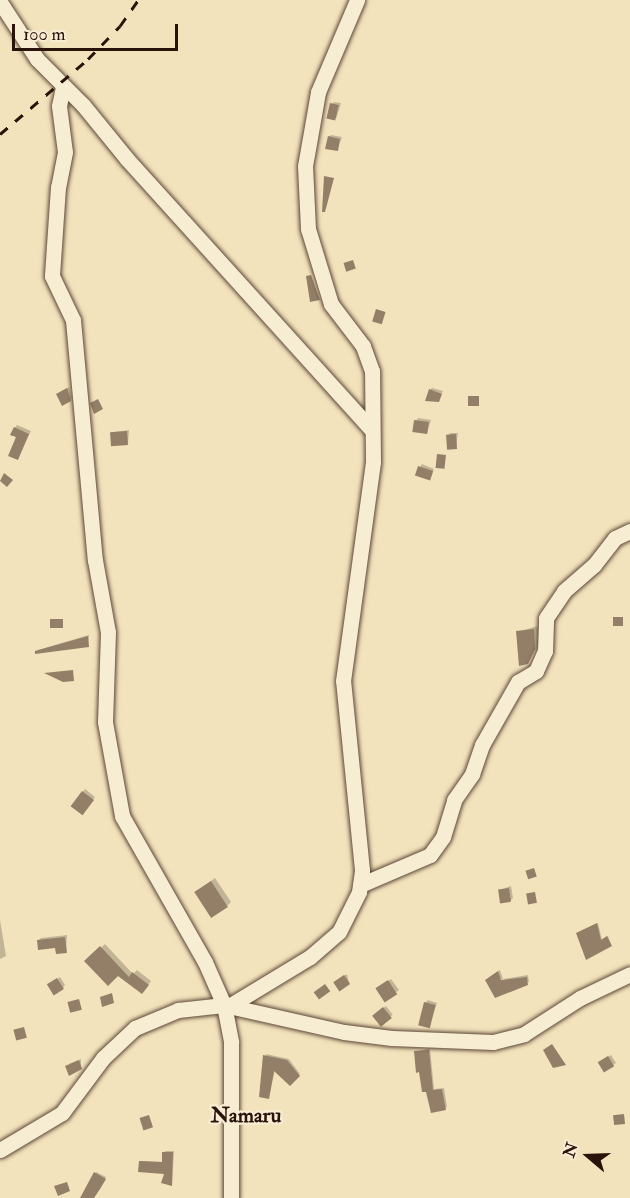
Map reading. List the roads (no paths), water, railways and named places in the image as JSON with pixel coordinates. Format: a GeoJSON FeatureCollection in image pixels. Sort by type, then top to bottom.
{"type":"FeatureCollection","features":[{"type":"Feature","properties":{"kind":"street"},"geometry":{"type":"LineString","coordinates":[[226,1005],[325,945],[350,914],[360,885],[362,845],[344,681],[371,482],[370,362],[331,304],[308,229],[306,199],[307,148],[318,92],[357,0]]}},
{"type":"Feature","properties":{"kind":"street"},"geometry":{"type":"LineString","coordinates":[[0,2],[37,59],[372,430]]}},
{"type":"Feature","properties":{"kind":"street"},"geometry":{"type":"LineString","coordinates":[[63,87],[59,105],[65,152],[58,187],[52,276],[73,320],[94,560],[108,632],[105,714],[117,795],[129,832],[205,962],[226,1005],[231,1042],[231,1198]]}},
{"type":"Feature","properties":{"kind":"street"},"geometry":{"type":"LineString","coordinates":[[360,885],[430,855],[443,837],[454,800],[471,774],[482,745],[518,682],[536,671],[545,651],[546,618],[564,591],[594,565],[615,538],[630,531]]}},
{"type":"Feature","properties":{"kind":"street"},"geometry":{"type":"LineString","coordinates":[[0,1150],[62,1113],[103,1058],[135,1028],[178,1010],[226,1005],[354,1033],[493,1042],[524,1034],[580,998],[630,974]]}},
{"type":"Feature","properties":{"kind":"railway"},"geometry":{"type":"LineString","coordinates":[[0,134],[88,59],[120,26],[138,0]]}},
{"type":"Feature","properties":{"kind":"district","name":"Namaru"},"geometry":{"type":"Point","coordinates":[246,1116]}}]}
